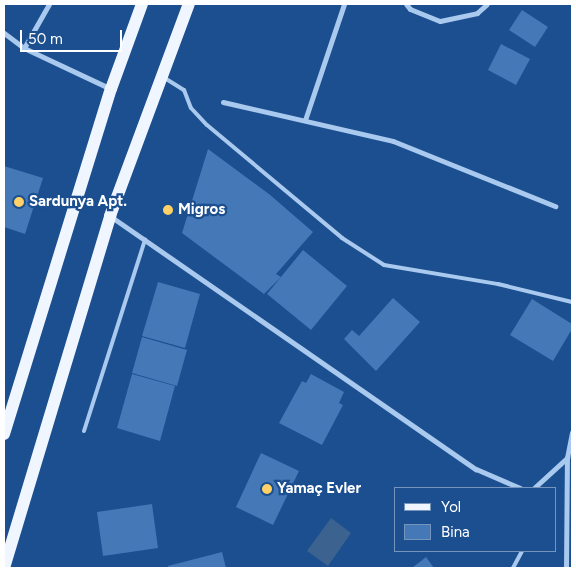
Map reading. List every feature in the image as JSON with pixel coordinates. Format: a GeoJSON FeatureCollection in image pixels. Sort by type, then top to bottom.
{"type":"FeatureCollection","features":[{"type":"Feature","properties":{"kind":"main road"},"geometry":{"type":"LineString","coordinates":[[4,434],[110,89],[142,4]]}},
{"type":"Feature","properties":{"kind":"main road"},"geometry":{"type":"LineString","coordinates":[[4,568],[110,216],[160,76],[189,4]]}},
{"type":"Feature","properties":{"kind":"street"},"geometry":{"type":"LineString","coordinates":[[24,48],[49,4]]}},
{"type":"Feature","properties":{"kind":"street"},"geometry":{"type":"LineString","coordinates":[[305,120],[344,4]]}},
{"type":"Feature","properties":{"kind":"street"},"geometry":{"type":"LineString","coordinates":[[406,4],[410,10],[440,21],[477,13],[487,4]]}},
{"type":"Feature","properties":{"kind":"street"},"geometry":{"type":"LineString","coordinates":[[4,33],[24,48],[110,89]]}},
{"type":"Feature","properties":{"kind":"street"},"geometry":{"type":"LineString","coordinates":[[223,102],[393,141],[555,206]]}},
{"type":"Feature","properties":{"kind":"street"},"geometry":{"type":"LineString","coordinates":[[110,216],[476,469],[518,487]]}},
{"type":"Feature","properties":{"kind":"street"},"geometry":{"type":"LineString","coordinates":[[566,568],[572,432]]}},
{"type":"Feature","properties":{"kind":"street"},"geometry":{"type":"LineString","coordinates":[[535,487],[570,458]]}},
{"type":"Feature","properties":{"kind":"lane"},"geometry":{"type":"LineString","coordinates":[[160,76],[184,90],[191,108],[207,125],[342,238],[384,265],[498,284],[572,302]]}},
{"type":"Feature","properties":{"kind":"lane"},"geometry":{"type":"LineString","coordinates":[[84,431],[145,240]]}},
{"type":"Feature","properties":{"kind":"lane"},"geometry":{"type":"LineString","coordinates":[[513,568],[521,552]]}},
{"type":"Feature","properties":{"kind":"water"},"geometry":{"type":"Polygon","coordinates":[[[331,518],[351,533],[328,566],[307,551],[331,518]]]}},
{"type":"Feature","properties":{"kind":"building"},"geometry":{"type":"Polygon","coordinates":[[[522,10],[548,27],[535,47],[509,30],[522,10]]]}},
{"type":"Feature","properties":{"kind":"building"},"geometry":{"type":"Polygon","coordinates":[[[501,44],[530,59],[516,85],[488,70],[501,44]]]}},
{"type":"Feature","properties":{"kind":"building"},"geometry":{"type":"Polygon","coordinates":[[[208,149],[269,194],[313,232],[276,274],[281,277],[264,294],[182,233],[208,149]]]}},
{"type":"Feature","properties":{"kind":"building","name":"Sardunya Apt."},"geometry":{"type":"Polygon","coordinates":[[[4,166],[43,178],[25,234],[4,227],[4,166]]]}},
{"type":"Feature","properties":{"kind":"building"},"geometry":{"type":"Polygon","coordinates":[[[303,250],[347,286],[311,330],[267,294],[303,250]]]}},
{"type":"Feature","properties":{"kind":"building"},"geometry":{"type":"Polygon","coordinates":[[[158,282],[200,294],[185,348],[142,336],[158,282]]]}},
{"type":"Feature","properties":{"kind":"building"},"geometry":{"type":"Polygon","coordinates":[[[393,298],[420,322],[376,371],[344,339],[352,330],[359,336],[393,298]]]}},
{"type":"Feature","properties":{"kind":"building"},"geometry":{"type":"Polygon","coordinates":[[[532,299],[572,324],[572,329],[553,361],[510,335],[532,299]]]}},
{"type":"Feature","properties":{"kind":"building"},"geometry":{"type":"Polygon","coordinates":[[[142,337],[187,350],[177,386],[132,373],[142,337]]]}},
{"type":"Feature","properties":{"kind":"building"},"geometry":{"type":"Polygon","coordinates":[[[132,374],[175,386],[160,441],[117,428],[132,374]]]}},
{"type":"Feature","properties":{"kind":"building"},"geometry":{"type":"Polygon","coordinates":[[[311,374],[344,392],[339,403],[343,405],[322,445],[279,423],[302,381],[306,383],[311,374]]]}},
{"type":"Feature","properties":{"kind":"building","name":"Yamaç Evler"},"geometry":{"type":"Polygon","coordinates":[[[261,453],[299,471],[273,525],[236,507],[261,453]]]}},
{"type":"Feature","properties":{"kind":"building"},"geometry":{"type":"Polygon","coordinates":[[[152,504],[158,548],[103,556],[97,512],[152,504]]]}},
{"type":"Feature","properties":{"kind":"building"},"geometry":{"type":"Polygon","coordinates":[[[222,552],[226,568],[168,568],[168,566],[222,552]]]}},
{"type":"Feature","properties":{"kind":"building"},"geometry":{"type":"Polygon","coordinates":[[[426,557],[434,568],[412,568],[426,557]]]}},
{"type":"Feature","properties":{"kind":"place","name":"Sardunya Apt."},"geometry":{"type":"Point","coordinates":[19,202]}},
{"type":"Feature","properties":{"kind":"place","name":"Migros"},"geometry":{"type":"Point","coordinates":[168,210]}},
{"type":"Feature","properties":{"kind":"place","name":"Yamaç Evler"},"geometry":{"type":"Point","coordinates":[267,489]}}]}
